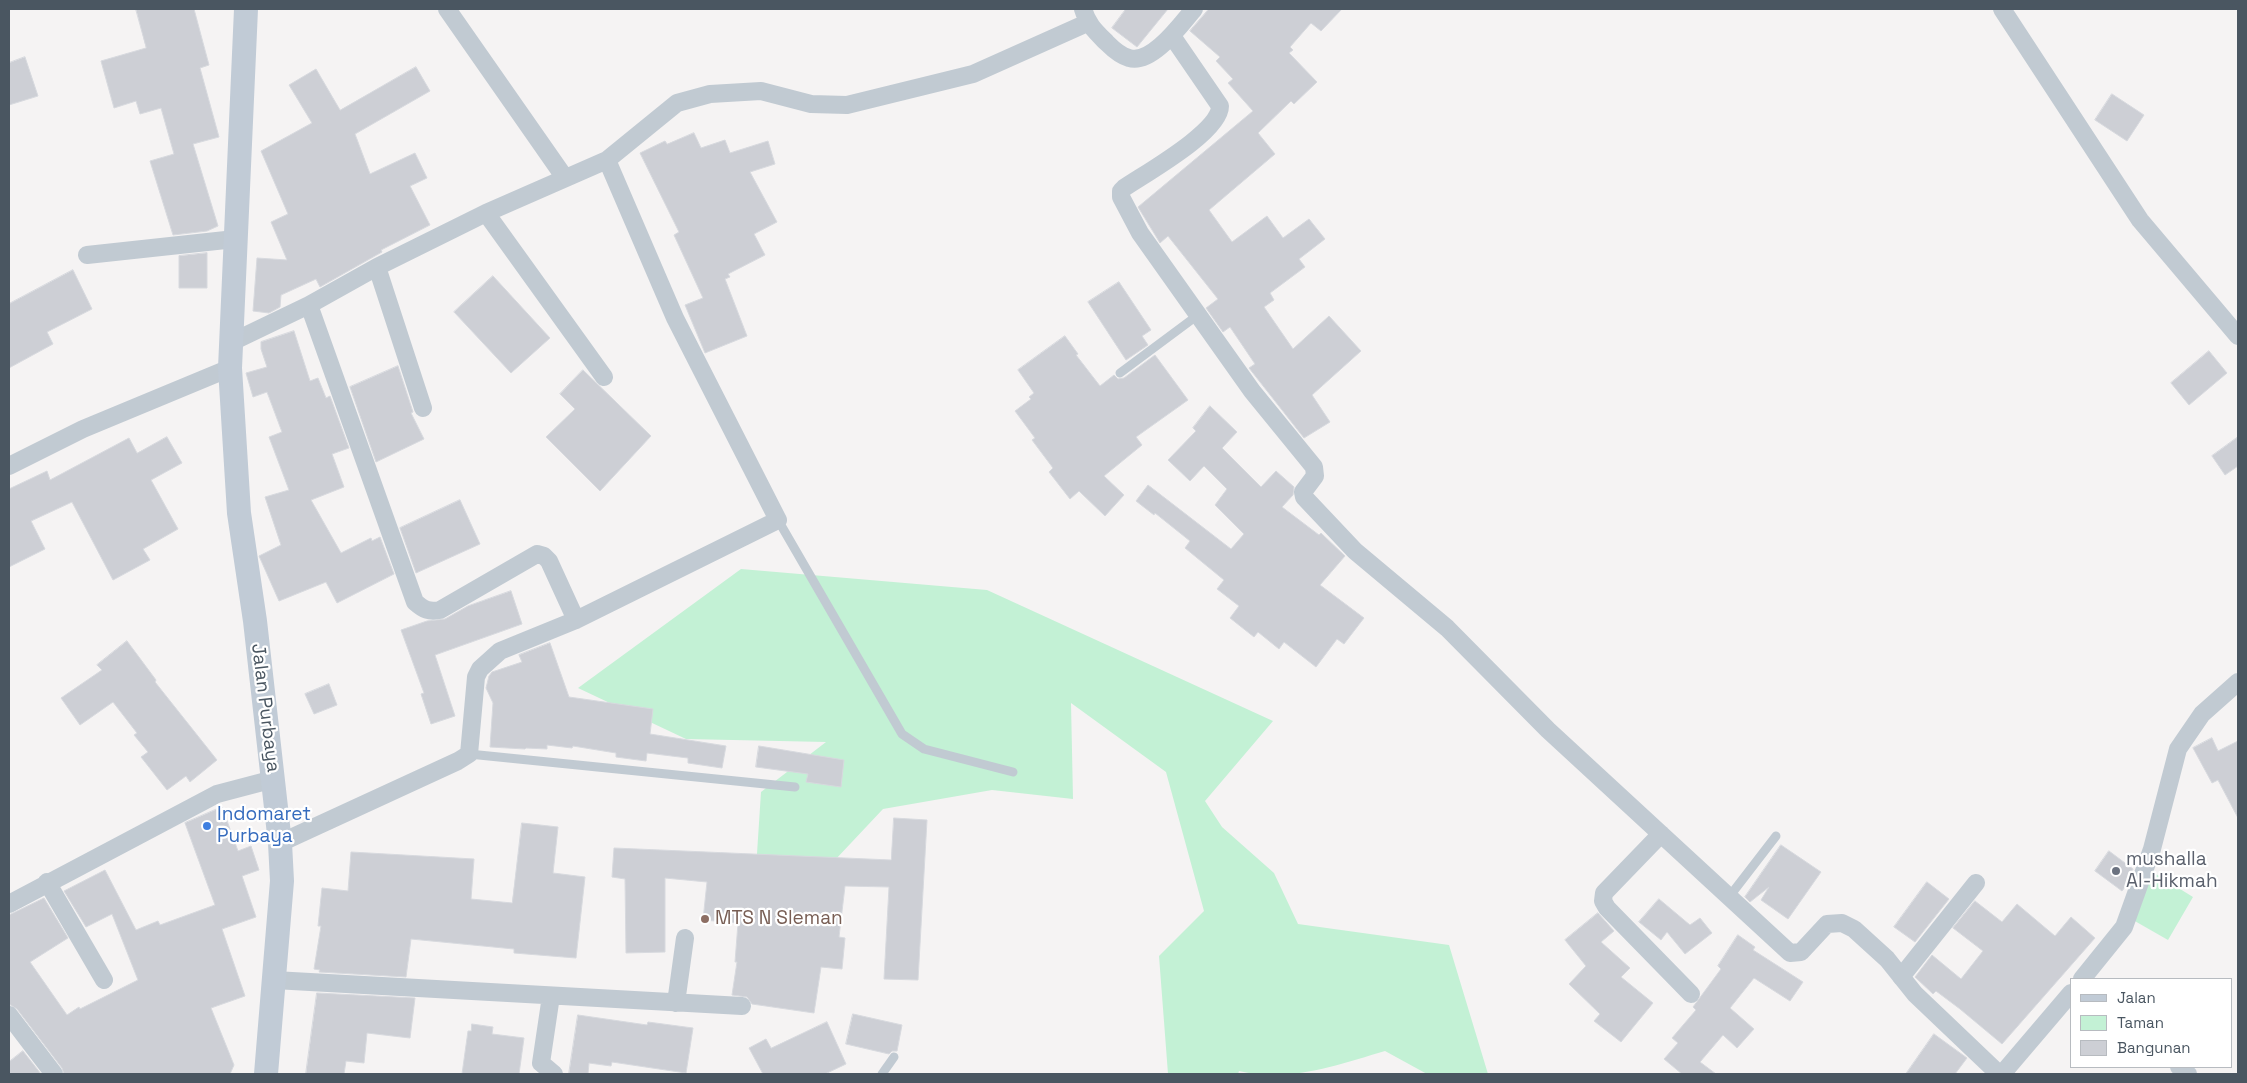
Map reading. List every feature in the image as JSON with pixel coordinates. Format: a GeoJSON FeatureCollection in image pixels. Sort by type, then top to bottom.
{"type":"FeatureCollection","features":[{"type":"Feature","properties":{"kind":"main road","name":"Jalan Purbaya"},"geometry":{"type":"LineString","coordinates":[[246,9],[230,368],[239,513],[274,779],[282,881],[266,1074]]}},
{"type":"Feature","properties":{"kind":"street"},"geometry":{"type":"LineString","coordinates":[[447,9],[565,178]]}},
{"type":"Feature","properties":{"kind":"street"},"geometry":{"type":"LineString","coordinates":[[230,343],[309,305],[377,267],[486,213],[607,160],[677,104],[710,94],[761,91],[811,104],[847,105],[973,74],[1085,16],[1112,48],[1129,58],[1141,57],[1158,49],[1172,36],[1194,9]]}},
{"type":"Feature","properties":{"kind":"street"},"geometry":{"type":"LineString","coordinates":[[2002,9],[2140,220],[2238,336]]}},
{"type":"Feature","properties":{"kind":"street"},"geometry":{"type":"LineString","coordinates":[[1172,36],[1220,106],[1220,112],[1216,120],[1186,147],[1121,192],[1121,197],[1140,232],[1252,391],[1314,468],[1315,476],[1304,492],[1304,497],[1355,551],[1447,628],[1548,730],[1790,953],[1801,952],[1827,924],[1842,923],[1854,929],[1886,959],[1915,994],[1998,1074]]}},
{"type":"Feature","properties":{"kind":"street"},"geometry":{"type":"LineString","coordinates":[[280,843],[458,761],[469,754],[476,677],[480,669],[500,651],[576,620],[778,520],[675,318],[607,160]]}},
{"type":"Feature","properties":{"kind":"street"},"geometry":{"type":"LineString","coordinates":[[486,213],[604,377]]}},
{"type":"Feature","properties":{"kind":"street"},"geometry":{"type":"LineString","coordinates":[[87,255],[235,239]]}},
{"type":"Feature","properties":{"kind":"street"},"geometry":{"type":"LineString","coordinates":[[377,267],[423,408]]}},
{"type":"Feature","properties":{"kind":"street"},"geometry":{"type":"LineString","coordinates":[[309,305],[415,602],[423,609],[431,612],[440,610],[537,554],[544,556],[549,561],[576,620]]}},
{"type":"Feature","properties":{"kind":"street"},"geometry":{"type":"LineString","coordinates":[[9,466],[83,429],[230,368]]}},
{"type":"Feature","properties":{"kind":"street"},"geometry":{"type":"LineString","coordinates":[[2083,978],[2124,927],[2152,849],[2178,749],[2202,714],[2238,682]]}},
{"type":"Feature","properties":{"kind":"street"},"geometry":{"type":"LineString","coordinates":[[9,904],[47,882],[216,794],[274,779]]}},
{"type":"Feature","properties":{"kind":"street"},"geometry":{"type":"LineString","coordinates":[[1661,834],[1604,893],[1603,901],[1607,908],[1691,994]]}},
{"type":"Feature","properties":{"kind":"street"},"geometry":{"type":"LineString","coordinates":[[47,882],[104,980]]}},
{"type":"Feature","properties":{"kind":"street"},"geometry":{"type":"LineString","coordinates":[[1901,977],[1976,883]]}},
{"type":"Feature","properties":{"kind":"street"},"geometry":{"type":"LineString","coordinates":[[676,1004],[685,938]]}},
{"type":"Feature","properties":{"kind":"street"},"geometry":{"type":"LineString","coordinates":[[274,980],[676,1004],[742,1006]]}},
{"type":"Feature","properties":{"kind":"street"},"geometry":{"type":"LineString","coordinates":[[2002,1074],[2070,994]]}},
{"type":"Feature","properties":{"kind":"street"},"geometry":{"type":"LineString","coordinates":[[551,996],[541,1063],[554,1074]]}},
{"type":"Feature","properties":{"kind":"street"},"geometry":{"type":"LineString","coordinates":[[9,1014],[54,1074]]}},
{"type":"Feature","properties":{"kind":"lane"},"geometry":{"type":"LineString","coordinates":[[1120,372],[1198,315]]}},
{"type":"Feature","properties":{"kind":"lane"},"geometry":{"type":"LineString","coordinates":[[778,520],[902,734],[924,749],[1013,772]]}},
{"type":"Feature","properties":{"kind":"lane"},"geometry":{"type":"LineString","coordinates":[[469,754],[794,787]]}},
{"type":"Feature","properties":{"kind":"lane"},"geometry":{"type":"LineString","coordinates":[[1729,897],[1776,836]]}},
{"type":"Feature","properties":{"kind":"lane"},"geometry":{"type":"LineString","coordinates":[[882,1074],[894,1057]]}},
{"type":"Feature","properties":{"kind":"green space"},"geometry":{"type":"Polygon","coordinates":[[[741,569],[987,590],[1273,721],[1205,801],[1222,827],[1274,873],[1298,924],[1449,945],[1488,1074],[1427,1074],[1385,1051],[1331,1067],[1294,1074],[1257,1074],[1239,1071],[1238,1074],[1168,1074],[1159,956],[1204,911],[1166,772],[1071,703],[1073,799],[992,790],[883,809],[835,860],[756,869],[761,792],[826,742],[686,739],[578,688],[741,569]]]}},
{"type":"Feature","properties":{"kind":"green space"},"geometry":{"type":"Polygon","coordinates":[[[2151,871],[2193,897],[2168,940],[2133,920],[2151,871]]]}},
{"type":"Feature","properties":{"kind":"building"},"geometry":{"type":"Polygon","coordinates":[[[136,9],[194,9],[209,65],[200,68],[219,137],[193,144],[218,226],[207,231],[173,235],[150,161],[174,154],[161,108],[140,114],[136,101],[114,108],[101,61],[146,48],[136,9]]]}},
{"type":"Feature","properties":{"kind":"building"},"geometry":{"type":"Polygon","coordinates":[[[1126,9],[1168,9],[1137,47],[1112,28],[1126,9]]]}},
{"type":"Feature","properties":{"kind":"building"},"geometry":{"type":"Polygon","coordinates":[[[1209,9],[1342,9],[1321,31],[1311,23],[1290,47],[1293,50],[1289,53],[1317,82],[1294,104],[1291,101],[1258,133],[1275,154],[1209,210],[1232,242],[1267,216],[1283,238],[1309,219],[1325,239],[1299,259],[1305,267],[1270,293],[1274,300],[1264,307],[1293,349],[1329,316],[1361,351],[1312,395],[1330,422],[1304,438],[1249,368],[1255,364],[1230,327],[1223,332],[1206,308],[1218,299],[1168,236],[1160,243],[1138,207],[1253,111],[1228,83],[1233,79],[1216,61],[1220,57],[1190,31],[1209,9]]]}},
{"type":"Feature","properties":{"kind":"building"},"geometry":{"type":"Polygon","coordinates":[[[25,57],[38,96],[9,105],[9,63],[25,57]]]}},
{"type":"Feature","properties":{"kind":"building"},"geometry":{"type":"Polygon","coordinates":[[[416,67],[430,91],[355,134],[370,174],[415,153],[427,178],[410,186],[430,225],[381,250],[382,252],[320,287],[316,279],[281,295],[280,307],[269,313],[253,311],[257,258],[287,260],[271,222],[288,214],[261,151],[312,123],[289,85],[316,69],[340,110],[416,67]]]}},
{"type":"Feature","properties":{"kind":"building"},"geometry":{"type":"Polygon","coordinates":[[[2112,94],[2144,115],[2127,141],[2095,120],[2112,94]]]}},
{"type":"Feature","properties":{"kind":"building"},"geometry":{"type":"Polygon","coordinates":[[[694,133],[701,148],[725,140],[730,153],[768,141],[775,164],[750,172],[777,222],[754,234],[765,255],[728,274],[730,277],[725,279],[747,336],[705,353],[685,305],[703,298],[674,235],[679,232],[640,153],[665,141],[667,144],[694,133]]]}},
{"type":"Feature","properties":{"kind":"building"},"geometry":{"type":"Polygon","coordinates":[[[207,253],[207,288],[179,288],[179,256],[207,253]]]}},
{"type":"Feature","properties":{"kind":"building"},"geometry":{"type":"Polygon","coordinates":[[[73,270],[92,309],[47,332],[53,344],[9,368],[9,304],[73,270]]]}},
{"type":"Feature","properties":{"kind":"building"},"geometry":{"type":"Polygon","coordinates":[[[493,276],[550,338],[511,373],[454,312],[493,276]]]}},
{"type":"Feature","properties":{"kind":"building"},"geometry":{"type":"Polygon","coordinates":[[[1119,282],[1151,330],[1142,336],[1148,345],[1126,360],[1088,302],[1119,282]]]}},
{"type":"Feature","properties":{"kind":"building"},"geometry":{"type":"Polygon","coordinates":[[[294,331],[310,381],[318,378],[326,398],[330,396],[349,448],[332,454],[344,487],[311,500],[341,553],[371,538],[372,541],[380,537],[394,574],[337,603],[326,582],[279,601],[259,556],[281,545],[265,497],[289,490],[269,437],[282,432],[267,392],[253,397],[246,373],[267,367],[261,349],[261,342],[294,331]]]}},
{"type":"Feature","properties":{"kind":"building"},"geometry":{"type":"Polygon","coordinates":[[[1065,336],[1078,354],[1076,355],[1100,386],[1114,375],[1118,379],[1124,378],[1155,355],[1188,400],[1136,437],[1142,445],[1104,476],[1124,495],[1105,516],[1079,491],[1070,499],[1049,472],[1053,468],[1032,440],[1035,438],[1015,411],[1031,399],[1029,397],[1034,393],[1018,370],[1065,336]]]}},
{"type":"Feature","properties":{"kind":"building"},"geometry":{"type":"Polygon","coordinates":[[[2209,351],[2227,373],[2189,405],[2171,383],[2209,351]]]}},
{"type":"Feature","properties":{"kind":"building"},"geometry":{"type":"Polygon","coordinates":[[[398,366],[413,412],[411,413],[424,439],[376,462],[350,387],[398,366]]]}},
{"type":"Feature","properties":{"kind":"building"},"geometry":{"type":"Polygon","coordinates":[[[583,370],[651,436],[600,491],[546,437],[575,409],[560,394],[583,370]]]}},
{"type":"Feature","properties":{"kind":"building"},"geometry":{"type":"Polygon","coordinates":[[[1210,406],[1237,432],[1222,448],[1261,487],[1276,471],[1294,487],[1293,495],[1282,507],[1319,535],[1321,533],[1345,556],[1320,585],[1364,618],[1344,644],[1337,639],[1316,667],[1284,642],[1279,649],[1258,632],[1254,637],[1230,618],[1239,606],[1217,589],[1224,580],[1185,548],[1190,541],[1155,513],[1154,515],[1136,501],[1148,485],[1231,549],[1244,534],[1215,505],[1227,489],[1204,466],[1190,481],[1168,460],[1196,431],[1193,428],[1210,406]]]}},
{"type":"Feature","properties":{"kind":"building"},"geometry":{"type":"Polygon","coordinates":[[[167,437],[182,463],[151,480],[178,529],[143,549],[150,560],[113,580],[72,502],[31,521],[45,549],[9,567],[9,489],[47,471],[50,480],[129,438],[137,453],[167,437]]]}},
{"type":"Feature","properties":{"kind":"building"},"geometry":{"type":"Polygon","coordinates":[[[2238,437],[2238,466],[2225,475],[2212,456],[2238,437]]]}},
{"type":"Feature","properties":{"kind":"building"},"geometry":{"type":"Polygon","coordinates":[[[460,500],[480,544],[416,573],[400,528],[460,500]]]}},
{"type":"Feature","properties":{"kind":"building"},"geometry":{"type":"Polygon","coordinates":[[[511,591],[522,624],[435,655],[455,716],[431,724],[421,694],[424,693],[401,630],[427,621],[445,619],[468,606],[511,591]]]}},
{"type":"Feature","properties":{"kind":"building"},"geometry":{"type":"Polygon","coordinates":[[[127,641],[156,680],[155,682],[217,760],[190,782],[186,776],[167,790],[141,757],[148,752],[134,735],[137,733],[113,702],[80,725],[61,698],[102,670],[97,665],[127,641]]]}},
{"type":"Feature","properties":{"kind":"building"},"geometry":{"type":"Polygon","coordinates":[[[550,643],[569,697],[653,709],[650,734],[726,746],[722,768],[688,763],[688,758],[647,753],[646,761],[616,757],[616,753],[573,746],[572,748],[547,745],[547,749],[490,747],[493,703],[486,688],[489,676],[492,672],[522,662],[519,655],[550,643]]]}},
{"type":"Feature","properties":{"kind":"building"},"geometry":{"type":"Polygon","coordinates":[[[329,684],[337,705],[314,714],[305,694],[329,684]]]}},
{"type":"Feature","properties":{"kind":"building"},"geometry":{"type":"Polygon","coordinates":[[[2212,738],[2218,751],[2238,741],[2238,818],[2218,780],[2212,783],[2193,748],[2212,738]]]}},
{"type":"Feature","properties":{"kind":"building"},"geometry":{"type":"Polygon","coordinates":[[[759,746],[844,760],[841,787],[806,782],[808,774],[756,767],[759,746]]]}},
{"type":"Feature","properties":{"kind":"building"},"geometry":{"type":"Polygon","coordinates":[[[222,807],[238,851],[251,846],[259,870],[242,876],[256,917],[222,929],[245,996],[211,1008],[234,1065],[230,1074],[64,1074],[62,1068],[17,1009],[9,1004],[9,915],[44,898],[68,938],[30,962],[67,1015],[79,1007],[80,1009],[138,980],[112,914],[86,927],[64,891],[105,870],[136,930],[158,921],[160,925],[215,905],[185,823],[222,807]]]}},
{"type":"Feature","properties":{"kind":"building"},"geometry":{"type":"Polygon","coordinates":[[[894,818],[927,820],[918,980],[884,979],[889,887],[845,886],[839,937],[845,938],[842,969],[821,967],[814,1013],[752,1004],[747,997],[732,995],[737,962],[735,962],[738,923],[703,920],[707,882],[665,878],[665,952],[626,953],[625,879],[612,877],[614,848],[891,860],[894,818]]]}},
{"type":"Feature","properties":{"kind":"building"},"geometry":{"type":"Polygon","coordinates":[[[522,823],[558,827],[553,873],[585,877],[576,958],[514,953],[514,949],[411,939],[406,977],[319,972],[320,970],[314,969],[321,926],[318,926],[322,888],[348,891],[351,852],[474,859],[471,899],[512,903],[522,823]]]}},
{"type":"Feature","properties":{"kind":"building"},"geometry":{"type":"Polygon","coordinates":[[[1781,845],[1821,872],[1788,919],[1761,900],[1769,887],[1750,902],[1745,897],[1781,845]]]}},
{"type":"Feature","properties":{"kind":"building","name":"mushalla Al-Hikmah"},"geometry":{"type":"Polygon","coordinates":[[[2109,851],[2133,869],[2129,882],[2122,891],[2095,871],[2109,851]]]}},
{"type":"Feature","properties":{"kind":"building"},"geometry":{"type":"Polygon","coordinates":[[[1927,882],[1949,899],[1915,942],[1894,927],[1927,882]]]}},
{"type":"Feature","properties":{"kind":"building"},"geometry":{"type":"Polygon","coordinates":[[[1659,899],[1690,925],[1700,918],[1712,933],[1685,954],[1667,932],[1661,940],[1639,922],[1659,899]]]}},
{"type":"Feature","properties":{"kind":"building"},"geometry":{"type":"Polygon","coordinates":[[[1975,901],[2002,922],[2017,904],[2055,936],[2071,917],[2095,938],[2002,1044],[1936,991],[1933,994],[1915,977],[1932,955],[1961,979],[1983,951],[1953,928],[1975,901]]]}},
{"type":"Feature","properties":{"kind":"building"},"geometry":{"type":"Polygon","coordinates":[[[1598,913],[1614,931],[1601,942],[1630,968],[1621,977],[1653,1003],[1621,1042],[1594,1021],[1600,1014],[1569,984],[1586,966],[1565,940],[1598,913]]]}},
{"type":"Feature","properties":{"kind":"building"},"geometry":{"type":"Polygon","coordinates":[[[1738,935],[1755,947],[1753,950],[1803,982],[1790,1001],[1754,978],[1730,1008],[1754,1029],[1737,1048],[1723,1035],[1700,1062],[1716,1074],[1682,1074],[1664,1059],[1678,1043],[1672,1038],[1696,1010],[1693,1007],[1721,969],[1718,966],[1738,935]]]}},
{"type":"Feature","properties":{"kind":"building"},"geometry":{"type":"Polygon","coordinates":[[[317,993],[415,998],[410,1038],[367,1033],[364,1063],[346,1061],[344,1074],[306,1074],[317,993]]]}},
{"type":"Feature","properties":{"kind":"building"},"geometry":{"type":"Polygon","coordinates":[[[853,1014],[902,1025],[897,1051],[892,1051],[889,1054],[846,1044],[853,1014]]]}},
{"type":"Feature","properties":{"kind":"building"},"geometry":{"type":"Polygon","coordinates":[[[578,1015],[647,1025],[648,1022],[693,1028],[686,1073],[612,1062],[611,1066],[589,1063],[588,1074],[569,1074],[578,1015]]]}},
{"type":"Feature","properties":{"kind":"building"},"geometry":{"type":"Polygon","coordinates":[[[827,1022],[846,1064],[825,1074],[763,1074],[749,1048],[766,1039],[771,1048],[827,1022]]]}},
{"type":"Feature","properties":{"kind":"building"},"geometry":{"type":"Polygon","coordinates":[[[472,1024],[493,1027],[492,1034],[524,1038],[519,1074],[462,1074],[468,1031],[471,1031],[472,1024]]]}},
{"type":"Feature","properties":{"kind":"building"},"geometry":{"type":"Polygon","coordinates":[[[1934,1034],[1967,1058],[1955,1074],[1906,1074],[1934,1034]]]}},
{"type":"Feature","properties":{"kind":"building"},"geometry":{"type":"Polygon","coordinates":[[[23,1051],[41,1074],[9,1074],[9,1062],[23,1051]]]}},
{"type":"Feature","properties":{"kind":"place","name":"Indomaret Purbaya"},"geometry":{"type":"Point","coordinates":[207,826]}},
{"type":"Feature","properties":{"kind":"place","name":"mushalla Al-Hikmah"},"geometry":{"type":"Point","coordinates":[2116,871]}},
{"type":"Feature","properties":{"kind":"place","name":"MTS N Sleman"},"geometry":{"type":"Point","coordinates":[705,919]}}]}
